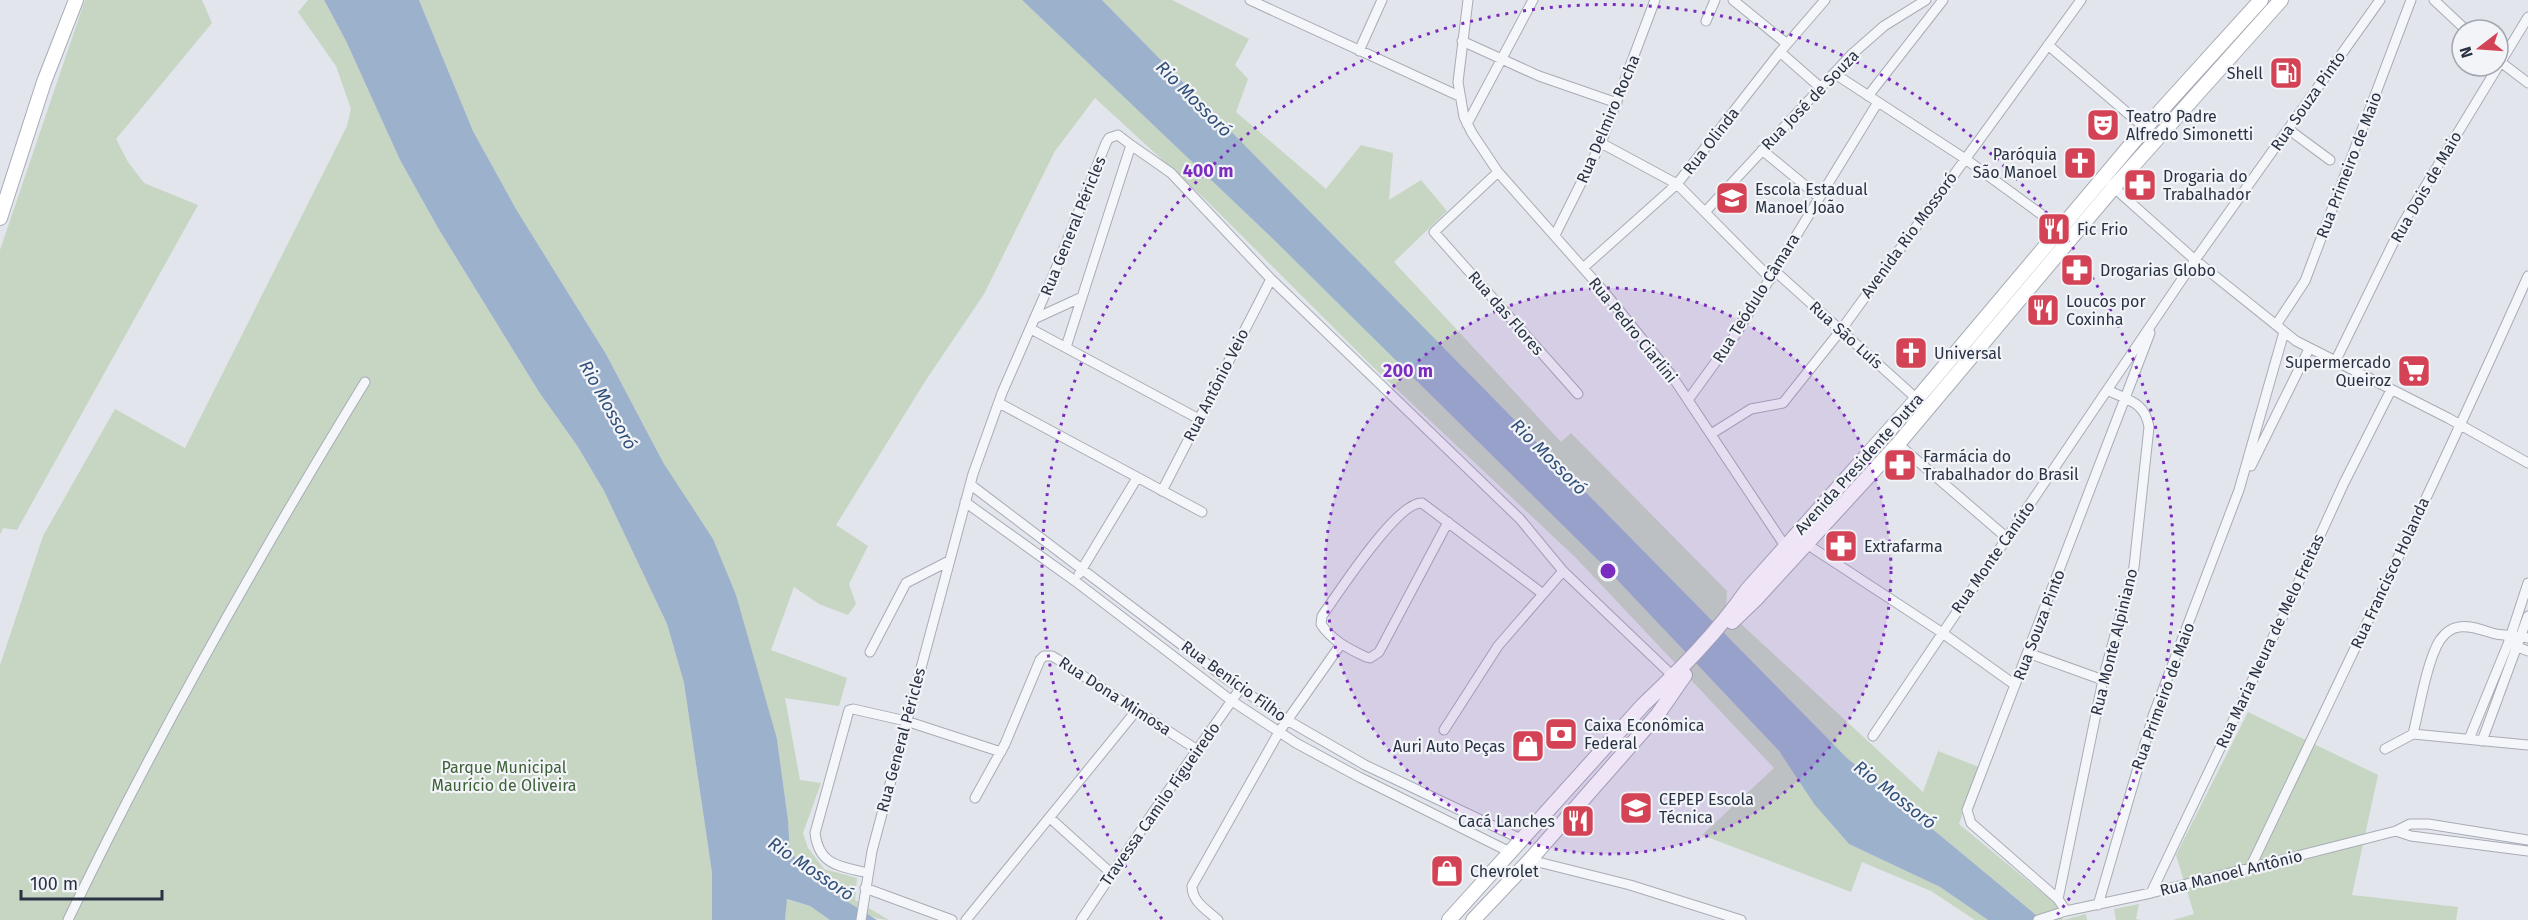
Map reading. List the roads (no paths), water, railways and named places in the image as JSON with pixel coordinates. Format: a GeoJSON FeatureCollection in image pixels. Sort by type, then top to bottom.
{"type":"FeatureCollection","features":[{"type":"Feature","properties":{"kind":"main road"},"geometry":{"type":"LineString","coordinates":[[0,194],[38,81],[69,0]]}},
{"type":"Feature","properties":{"kind":"main road"},"geometry":{"type":"LineString","coordinates":[[0,218],[44,82],[76,0]]}},
{"type":"Feature","properties":{"kind":"main road","name":"Avenida Presidente Dutra"},"geometry":{"type":"LineString","coordinates":[[1732,617],[1747,590],[1917,399],[2145,128],[2261,0]]}},
{"type":"Feature","properties":{"kind":"main road","name":"Avenida Presidente Dutra"},"geometry":{"type":"LineString","coordinates":[[1453,919],[1521,839],[1643,705],[1679,676],[1732,617],[1755,600],[1898,444],[2114,187],[2281,0]]}},
{"type":"Feature","properties":{"kind":"main road"},"geometry":{"type":"LineString","coordinates":[[2234,30],[2246,39]]}},
{"type":"Feature","properties":{"kind":"main road"},"geometry":{"type":"LineString","coordinates":[[1987,316],[1999,325]]}},
{"type":"Feature","properties":{"kind":"main road","name":"Avenida Presidente Dutra"},"geometry":{"type":"LineString","coordinates":[[1473,920],[1530,860],[1658,714],[1679,676]]}},
{"type":"Feature","properties":{"kind":"street"},"geometry":{"type":"LineString","coordinates":[[1250,0],[1459,96]]}},
{"type":"Feature","properties":{"kind":"street"},"geometry":{"type":"LineString","coordinates":[[1359,51],[1382,0]]}},
{"type":"Feature","properties":{"kind":"street","name":"Rua Pedro Ciarlini"},"geometry":{"type":"LineString","coordinates":[[1468,0],[1458,82],[1459,96],[1467,124],[1498,172],[1555,235],[1672,376],[1785,546]]}},
{"type":"Feature","properties":{"kind":"street"},"geometry":{"type":"LineString","coordinates":[[1467,124],[1533,0]]}},
{"type":"Feature","properties":{"kind":"street","name":"Rua Delmiro Rocha"},"geometry":{"type":"LineString","coordinates":[[1555,235],[1601,143],[1655,0]]}},
{"type":"Feature","properties":{"kind":"street"},"geometry":{"type":"LineString","coordinates":[[1706,21],[1715,0]]}},
{"type":"Feature","properties":{"kind":"street","name":"Rua Olinda"},"geometry":{"type":"LineString","coordinates":[[1583,268],[1677,184],[1786,44],[1825,0]]}},
{"type":"Feature","properties":{"kind":"street","name":"Rua José de Souza"},"geometry":{"type":"LineString","coordinates":[[1705,212],[1851,55],[1884,26],[1926,0]]}},
{"type":"Feature","properties":{"kind":"street"},"geometry":{"type":"LineString","coordinates":[[1868,96],[1943,0]]}},
{"type":"Feature","properties":{"kind":"street","name":"Avenida Rio Mossoró"},"geometry":{"type":"LineString","coordinates":[[1711,434],[1751,409],[1783,403],[1842,330],[1964,158],[2081,0]]}},
{"type":"Feature","properties":{"kind":"street","name":"Rua Souza Pinto"},"geometry":{"type":"LineString","coordinates":[[2195,260],[2380,0]]}},
{"type":"Feature","properties":{"kind":"street","name":"Rua Primeiro de Maio"},"geometry":{"type":"LineString","coordinates":[[2276,325],[2305,281],[2412,0]]}},
{"type":"Feature","properties":{"kind":"street"},"geometry":{"type":"LineString","coordinates":[[2434,0],[2453,18]]}},
{"type":"Feature","properties":{"kind":"street"},"geometry":{"type":"LineString","coordinates":[[2444,10],[2451,0]]}},
{"type":"Feature","properties":{"kind":"street"},"geometry":{"type":"LineString","coordinates":[[1738,1],[1786,44]]}},
{"type":"Feature","properties":{"kind":"street","name":"Rua Dois de Maio"},"geometry":{"type":"LineString","coordinates":[[2510,44],[2528,17]]}},
{"type":"Feature","properties":{"kind":"street"},"geometry":{"type":"LineString","coordinates":[[1462,41],[1539,76],[1617,104]]}},
{"type":"Feature","properties":{"kind":"street"},"geometry":{"type":"LineString","coordinates":[[2048,45],[2145,128]]}},
{"type":"Feature","properties":{"kind":"street"},"geometry":{"type":"LineString","coordinates":[[1780,52],[1821,88]]}},
{"type":"Feature","properties":{"kind":"street"},"geometry":{"type":"LineString","coordinates":[[2510,69],[2528,83]]}},
{"type":"Feature","properties":{"kind":"street"},"geometry":{"type":"LineString","coordinates":[[1835,74],[1964,158],[2060,228]]}},
{"type":"Feature","properties":{"kind":"street","name":"Rua Dois de Maio"},"geometry":{"type":"LineString","coordinates":[[2335,362],[2403,223],[2489,78]]}},
{"type":"Feature","properties":{"kind":"street","name":"Rua Teódulo Câmara"},"geometry":{"type":"LineString","coordinates":[[1688,400],[1736,334],[1878,102]]}},
{"type":"Feature","properties":{"kind":"street"},"geometry":{"type":"LineString","coordinates":[[2288,129],[2330,160]]}},
{"type":"Feature","properties":{"kind":"street","name":"Rua General Péricles"},"geometry":{"type":"LineString","coordinates":[[861,920],[868,873],[965,502],[999,404],[1106,143],[1115,135],[1131,145],[1066,347]]}},
{"type":"Feature","properties":{"kind":"street","name":"Rua São Luís"},"geometry":{"type":"LineString","coordinates":[[1601,143],[1677,184],[1773,275],[1842,330],[1917,399]]}},
{"type":"Feature","properties":{"kind":"street"},"geometry":{"type":"LineString","coordinates":[[1131,145],[1171,173],[1271,279],[1520,519],[1563,571],[1679,676]]}},
{"type":"Feature","properties":{"kind":"street"},"geometry":{"type":"LineString","coordinates":[[1762,150],[1819,197]]}},
{"type":"Feature","properties":{"kind":"street","name":"Rua das Flores"},"geometry":{"type":"LineString","coordinates":[[1498,172],[1434,232],[1578,394]]}},
{"type":"Feature","properties":{"kind":"street"},"geometry":{"type":"LineString","coordinates":[[2103,177],[2195,260],[2284,332],[2309,349],[2462,425],[2528,463]]}},
{"type":"Feature","properties":{"kind":"street","name":"Rua Monte Canúto"},"geometry":{"type":"LineString","coordinates":[[1873,736],[2195,260]]}},
{"type":"Feature","properties":{"kind":"street","name":"Rua Francisco Holanda"},"geometry":{"type":"LineString","coordinates":[[2250,868],[2416,515],[2462,425],[2526,286],[2528,276]]}},
{"type":"Feature","properties":{"kind":"street","name":"Rua Antônio Veio"},"geometry":{"type":"LineString","coordinates":[[1162,491],[1271,279]]}},
{"type":"Feature","properties":{"kind":"street","name":"Rua General Péricles"},"geometry":{"type":"LineString","coordinates":[[1032,324],[1082,297]]}},
{"type":"Feature","properties":{"kind":"street","name":"Rua Souza Pinto"},"geometry":{"type":"LineString","coordinates":[[2058,899],[1971,823],[1968,818],[1970,802],[2156,319]]}},
{"type":"Feature","properties":{"kind":"street"},"geometry":{"type":"LineString","coordinates":[[1032,324],[1066,347],[1199,419]]}},
{"type":"Feature","properties":{"kind":"street","name":"Rua Primeiro de Maio"},"geometry":{"type":"LineString","coordinates":[[2240,490],[2284,332]]}},
{"type":"Feature","properties":{"kind":"street","name":"Rua Primeiro de Maio"},"geometry":{"type":"LineString","coordinates":[[2098,906],[2153,716],[2240,490],[2309,349]]}},
{"type":"Feature","properties":{"kind":"street"},"geometry":{"type":"LineString","coordinates":[[68,920],[154,746],[291,502],[365,382]]}},
{"type":"Feature","properties":{"kind":"street","name":"Rua Monte Alpiniano"},"geometry":{"type":"LineString","coordinates":[[2058,899],[2103,680],[2134,567],[2149,427],[2147,415],[2142,407],[2107,390]]}},
{"type":"Feature","properties":{"kind":"street","name":"Rua Maria Neura de Melo Freitas"},"geometry":{"type":"LineString","coordinates":[[2151,893],[2344,483],[2391,390]]}},
{"type":"Feature","properties":{"kind":"street"},"geometry":{"type":"LineString","coordinates":[[999,404],[1202,512]]}},
{"type":"Feature","properties":{"kind":"street"},"geometry":{"type":"LineString","coordinates":[[1898,444],[2007,538]]}},
{"type":"Feature","properties":{"kind":"street"},"geometry":{"type":"LineString","coordinates":[[2503,448],[2528,456]]}},
{"type":"Feature","properties":{"kind":"street"},"geometry":{"type":"LineString","coordinates":[[1075,581],[1137,478]]}},
{"type":"Feature","properties":{"kind":"street","name":"Rua Benício Filho"},"geometry":{"type":"LineString","coordinates":[[971,485],[1240,689],[1287,720],[1349,756],[1521,839]]}},
{"type":"Feature","properties":{"kind":"street","name":"Rua Benício Filho"},"geometry":{"type":"LineString","coordinates":[[965,502],[1075,581],[1232,700],[1279,732],[1343,769],[1510,852]]}},
{"type":"Feature","properties":{"kind":"street"},"geometry":{"type":"LineString","coordinates":[[1448,522],[1379,652],[1366,657],[1341,644],[1324,628],[1321,624],[1322,616],[1362,558],[1399,516],[1419,502],[1448,522],[1543,594]]}},
{"type":"Feature","properties":{"kind":"street"},"geometry":{"type":"LineString","coordinates":[[1805,543],[2015,685]]}},
{"type":"Feature","properties":{"kind":"street"},"geometry":{"type":"LineString","coordinates":[[870,652],[906,583],[949,561]]}},
{"type":"Feature","properties":{"kind":"street"},"geometry":{"type":"LineString","coordinates":[[1444,730],[1498,646],[1563,571]]}},
{"type":"Feature","properties":{"kind":"street"},"geometry":{"type":"LineString","coordinates":[[2520,636],[2528,584]]}},
{"type":"Feature","properties":{"kind":"street"},"geometry":{"type":"LineString","coordinates":[[2469,739],[2512,645],[2520,636],[2528,616]]}},
{"type":"Feature","properties":{"kind":"street"},"geometry":{"type":"LineString","coordinates":[[2413,734],[2425,684],[2439,641],[2446,633],[2453,629],[2470,627],[2499,635],[2520,636]]}},
{"type":"Feature","properties":{"kind":"street"},"geometry":{"type":"LineString","coordinates":[[2499,635],[2512,645],[2528,651]]}},
{"type":"Feature","properties":{"kind":"street"},"geometry":{"type":"LineString","coordinates":[[1218,920],[1196,901],[1192,894],[1192,886],[1196,877],[1223,834],[1279,732],[1341,644]]}},
{"type":"Feature","properties":{"kind":"street"},"geometry":{"type":"LineString","coordinates":[[2482,741],[2512,645]]}},
{"type":"Feature","properties":{"kind":"street"},"geometry":{"type":"LineString","coordinates":[[2028,653],[2103,680]]}},
{"type":"Feature","properties":{"kind":"street","name":"Rua Dona Mimosa"},"geometry":{"type":"LineString","coordinates":[[975,798],[1001,753],[1040,660],[1044,656],[1053,656],[1196,749]]}},
{"type":"Feature","properties":{"kind":"street","name":"Travessa Camilo Figueiredo"},"geometry":{"type":"LineString","coordinates":[[1081,920],[1196,749],[1240,689]]}},
{"type":"Feature","properties":{"kind":"street"},"geometry":{"type":"LineString","coordinates":[[868,873],[826,861],[820,852],[815,833],[849,710],[854,709],[906,721],[1001,753]]}},
{"type":"Feature","properties":{"kind":"street"},"geometry":{"type":"LineString","coordinates":[[966,920],[1136,711]]}},
{"type":"Feature","properties":{"kind":"street"},"geometry":{"type":"LineString","coordinates":[[2385,749],[2413,734],[2528,745]]}},
{"type":"Feature","properties":{"kind":"street"},"geometry":{"type":"LineString","coordinates":[[1343,769],[1349,756]]}},
{"type":"Feature","properties":{"kind":"street"},"geometry":{"type":"LineString","coordinates":[[1438,816],[1445,803]]}},
{"type":"Feature","properties":{"kind":"street"},"geometry":{"type":"LineString","coordinates":[[1050,818],[1111,873]]}},
{"type":"Feature","properties":{"kind":"street","name":"Rua Manoel Antônio"},"geometry":{"type":"LineString","coordinates":[[2066,911],[2098,906],[2250,868],[2396,831],[2410,824],[2428,824],[2528,840]]}},
{"type":"Feature","properties":{"kind":"street","name":"Rua Manoel Antônio"},"geometry":{"type":"LineString","coordinates":[[2396,831],[2411,836],[2528,851]]}},
{"type":"Feature","properties":{"kind":"street"},"geometry":{"type":"LineString","coordinates":[[2501,848],[2503,836]]}},
{"type":"Feature","properties":{"kind":"street"},"geometry":{"type":"LineString","coordinates":[[1530,860],[1630,885],[1741,920]]}},
{"type":"Feature","properties":{"kind":"street"},"geometry":{"type":"LineString","coordinates":[[865,888],[952,920]]}},
{"type":"Feature","properties":{"kind":"street"},"geometry":{"type":"LineString","coordinates":[[2038,920],[2066,911],[2058,899]]}},
{"type":"Feature","properties":{"kind":"street"},"geometry":{"type":"LineString","coordinates":[[1707,920],[1710,910]]}},
{"type":"Feature","properties":{"kind":"water","name":"Rio Mossoró"},"geometry":{"type":"Polygon","coordinates":[[[324,0],[419,0],[473,131],[516,209],[606,354],[664,464],[713,539],[736,595],[777,739],[790,853],[843,899],[877,920],[830,920],[810,906],[787,899],[785,920],[712,920],[712,873],[684,683],[667,624],[604,491],[578,447],[539,392],[438,228],[400,160],[346,41],[324,0]]]}},
{"type":"Feature","properties":{"kind":"water","name":"Rio Mossoró"},"geometry":{"type":"Polygon","coordinates":[[[1022,0],[1102,0],[1847,758],[2042,920],[1988,920],[1940,887],[1849,844],[1814,804],[1779,751],[1604,566],[1274,240],[1022,0]]]}},
{"type":"Feature","properties":{"kind":"place","name":"Shell"},"geometry":{"type":"Point","coordinates":[2286,73]}},
{"type":"Feature","properties":{"kind":"place","name":"Teatro Padre Alfredo Simonetti"},"geometry":{"type":"Point","coordinates":[2103,125]}},
{"type":"Feature","properties":{"kind":"place","name":"Paróquia São Manoel"},"geometry":{"type":"Point","coordinates":[2080,163]}},
{"type":"Feature","properties":{"kind":"place","name":"Drogaria do Trabalhador"},"geometry":{"type":"Point","coordinates":[2140,185]}},
{"type":"Feature","properties":{"kind":"place","name":"Escola Estadual Manoel João"},"geometry":{"type":"Point","coordinates":[1732,198]}},
{"type":"Feature","properties":{"kind":"place","name":"Fic Frio"},"geometry":{"type":"Point","coordinates":[2054,229]}},
{"type":"Feature","properties":{"kind":"place","name":"Drogarias Globo"},"geometry":{"type":"Point","coordinates":[2077,270]}},
{"type":"Feature","properties":{"kind":"place","name":"Loucos por Coxinha"},"geometry":{"type":"Point","coordinates":[2043,310]}},
{"type":"Feature","properties":{"kind":"place","name":"Universal"},"geometry":{"type":"Point","coordinates":[1911,353]}},
{"type":"Feature","properties":{"kind":"place","name":"Supermercado Queiroz"},"geometry":{"type":"Point","coordinates":[2414,371]}},
{"type":"Feature","properties":{"kind":"place","name":"Farmácia do Trabalhador do Brasil"},"geometry":{"type":"Point","coordinates":[1900,465]}},
{"type":"Feature","properties":{"kind":"place","name":"Extrafarma"},"geometry":{"type":"Point","coordinates":[1841,546]}},
{"type":"Feature","properties":{"kind":"place","name":"Caixa Econômica Federal"},"geometry":{"type":"Point","coordinates":[1561,734]}},
{"type":"Feature","properties":{"kind":"place","name":"Auri Auto Peças"},"geometry":{"type":"Point","coordinates":[1528,746]}},
{"type":"Feature","properties":{"kind":"place","name":"CEPEP Escola Técnica"},"geometry":{"type":"Point","coordinates":[1636,808]}},
{"type":"Feature","properties":{"kind":"place","name":"Cacá Lanches"},"geometry":{"type":"Point","coordinates":[1578,821]}},
{"type":"Feature","properties":{"kind":"place","name":"Chevrolet"},"geometry":{"type":"Point","coordinates":[1447,871]}},
{"type":"Feature","properties":{"kind":"park label","name":"Parque Municipal Maurício de Oliveira"},"geometry":{"type":"Point","coordinates":[504,776]}}]}
